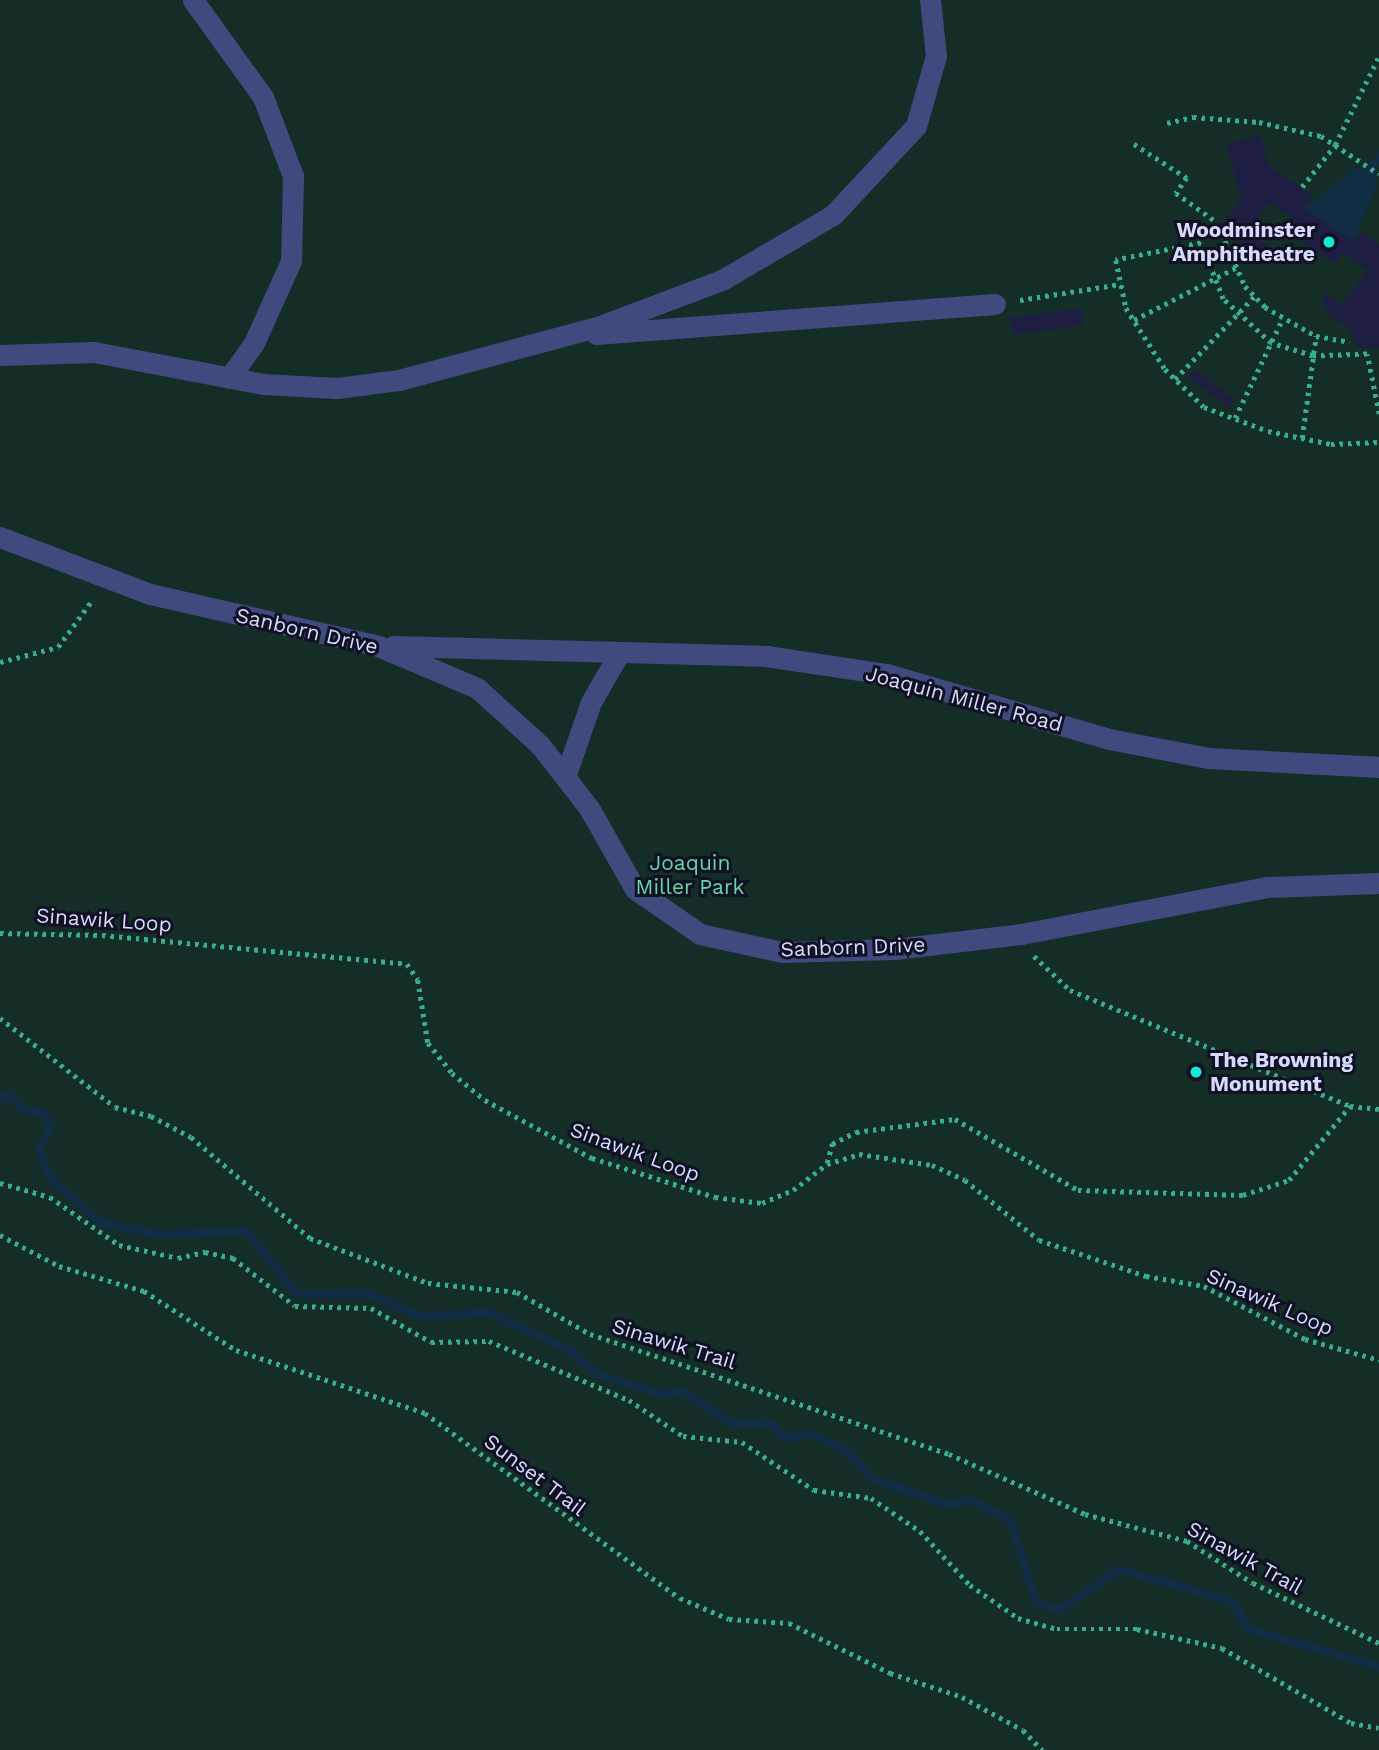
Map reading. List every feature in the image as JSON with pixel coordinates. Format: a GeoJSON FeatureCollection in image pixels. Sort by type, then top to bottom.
{"type":"FeatureCollection","features":[{"type":"Feature","properties":{"kind":"lane"},"geometry":{"type":"LineString","coordinates":[[193,0],[263,97],[293,176],[291,261],[254,343],[229,378]]}},
{"type":"Feature","properties":{"kind":"lane"},"geometry":{"type":"LineString","coordinates":[[0,355],[94,352],[229,378],[337,388],[399,380],[559,337],[722,280],[833,215],[916,126],[936,56],[930,0]]}},
{"type":"Feature","properties":{"kind":"lane"},"geometry":{"type":"LineString","coordinates":[[559,337],[995,304]]}},
{"type":"Feature","properties":{"kind":"lane","name":"Sanborn Drive"},"geometry":{"type":"LineString","coordinates":[[0,537],[103,579],[378,646],[477,688],[565,777],[635,889],[700,934],[782,952],[894,949],[1021,934],[1267,887],[1379,883]]}},
{"type":"Feature","properties":{"kind":"lane","name":"Joaquin Miller Road"},"geometry":{"type":"LineString","coordinates":[[378,646],[617,657],[766,656],[887,674],[1109,739],[1209,758],[1379,767]]}},
{"type":"Feature","properties":{"kind":"lane"},"geometry":{"type":"LineString","coordinates":[[565,777],[591,702],[617,657]]}},
{"type":"Feature","properties":{"kind":"path"},"geometry":{"type":"LineString","coordinates":[[1302,187],[1335,145],[1379,56]]}},
{"type":"Feature","properties":{"kind":"path"},"geometry":{"type":"LineString","coordinates":[[1167,123],[1193,117],[1259,122],[1321,136],[1379,174]]}},
{"type":"Feature","properties":{"kind":"path"},"geometry":{"type":"LineString","coordinates":[[1134,144],[1187,178],[1176,193],[1214,220]]}},
{"type":"Feature","properties":{"kind":"path"},"geometry":{"type":"LineString","coordinates":[[1225,241],[1235,268],[1254,297],[1282,320],[1316,336],[1349,342]]}},
{"type":"Feature","properties":{"kind":"path"},"geometry":{"type":"LineString","coordinates":[[1379,414],[1367,354],[1313,356],[1271,343],[1237,316],[1212,280],[1202,243],[1115,260],[1134,320],[1175,379],[1203,407],[1302,438],[1379,442]]}},
{"type":"Feature","properties":{"kind":"path"},"geometry":{"type":"LineString","coordinates":[[1134,320],[1235,268]]}},
{"type":"Feature","properties":{"kind":"path"},"geometry":{"type":"LineString","coordinates":[[995,304],[1121,284]]}},
{"type":"Feature","properties":{"kind":"path"},"geometry":{"type":"LineString","coordinates":[[1175,379],[1254,297]]}},
{"type":"Feature","properties":{"kind":"path"},"geometry":{"type":"LineString","coordinates":[[1235,418],[1282,320]]}},
{"type":"Feature","properties":{"kind":"path"},"geometry":{"type":"LineString","coordinates":[[1302,438],[1316,336]]}},
{"type":"Feature","properties":{"kind":"path"},"geometry":{"type":"LineString","coordinates":[[0,662],[58,647],[86,616],[103,579]]}},
{"type":"Feature","properties":{"kind":"path","name":"Sinawik Loop"},"geometry":{"type":"LineString","coordinates":[[0,933],[102,935],[407,964],[418,980],[428,1044],[452,1073],[496,1107],[592,1158],[715,1197],[762,1203],[793,1190],[827,1164],[859,1154],[932,1164],[965,1180],[1039,1240],[1134,1273],[1204,1286],[1305,1339],[1379,1360]]}},
{"type":"Feature","properties":{"kind":"path"},"geometry":{"type":"LineString","coordinates":[[1021,934],[1038,963],[1070,990],[1350,1105],[1379,1109]]}},
{"type":"Feature","properties":{"kind":"path","name":"Sinawik Trail"},"geometry":{"type":"LineString","coordinates":[[0,1017],[115,1107],[151,1116],[191,1137],[310,1238],[428,1283],[517,1292],[590,1334],[949,1454],[1085,1514],[1187,1541],[1253,1583],[1379,1643]]}},
{"type":"Feature","properties":{"kind":"path"},"geometry":{"type":"LineString","coordinates":[[827,1164],[832,1144],[856,1132],[956,1119],[1078,1190],[1243,1195],[1289,1180],[1350,1105]]}},
{"type":"Feature","properties":{"kind":"path"},"geometry":{"type":"LineString","coordinates":[[0,1183],[50,1197],[118,1245],[178,1258],[205,1252],[233,1258],[295,1307],[371,1308],[431,1342],[489,1341],[629,1400],[683,1436],[742,1442],[814,1490],[872,1498],[920,1531],[970,1585],[1018,1618],[1057,1629],[1137,1629],[1222,1648],[1261,1676],[1351,1723],[1379,1728]]}},
{"type":"Feature","properties":{"kind":"path","name":"Sunset Trail"},"geometry":{"type":"LineString","coordinates":[[0,1235],[59,1266],[144,1291],[236,1349],[425,1413],[609,1552],[680,1598],[729,1619],[789,1623],[890,1673],[962,1697],[1023,1730],[1042,1750]]}},
{"type":"Feature","properties":{"kind":"green space","name":"Joaquin Miller Park"},"geometry":{"type":"Polygon","coordinates":[[[0,0],[1379,0],[1379,1750],[0,1750],[0,0]]]}},
{"type":"Feature","properties":{"kind":"water"},"geometry":{"type":"Polygon","coordinates":[[[1356,167],[1374,172],[1378,181],[1354,242],[1305,209],[1356,167]]]}},
{"type":"Feature","properties":{"kind":"building","name":"Woodminster Amphitheatre"},"geometry":{"type":"Polygon","coordinates":[[[1260,135],[1268,165],[1313,196],[1305,209],[1354,242],[1362,232],[1379,244],[1379,348],[1356,347],[1349,328],[1330,317],[1322,299],[1324,292],[1342,305],[1367,270],[1344,253],[1336,264],[1289,231],[1295,220],[1269,202],[1248,233],[1270,248],[1258,263],[1236,247],[1240,241],[1231,234],[1197,240],[1195,227],[1226,222],[1241,197],[1226,144],[1260,135]]]}},
{"type":"Feature","properties":{"kind":"building"},"geometry":{"type":"Polygon","coordinates":[[[1081,308],[1083,325],[1013,335],[1010,318],[1081,308]]]}},
{"type":"Feature","properties":{"kind":"building"},"geometry":{"type":"Polygon","coordinates":[[[1194,369],[1235,400],[1229,408],[1188,377],[1194,369]]]}},
{"type":"Feature","properties":{"kind":"waterway"},"geometry":{"type":"LineString","coordinates":[[1362,178],[1379,156]]}},
{"type":"Feature","properties":{"kind":"waterway"},"geometry":{"type":"LineString","coordinates":[[0,1097],[9,1095],[22,1109],[44,1113],[50,1127],[39,1145],[43,1163],[54,1182],[100,1222],[157,1234],[246,1231],[297,1294],[367,1293],[420,1316],[487,1312],[572,1351],[596,1374],[663,1394],[682,1391],[732,1423],[771,1423],[783,1438],[809,1433],[843,1448],[872,1478],[946,1504],[971,1500],[1010,1520],[1036,1603],[1060,1609],[1118,1569],[1232,1601],[1248,1629],[1379,1666]]}},
{"type":"Feature","properties":{"kind":"place","name":"Woodminster Amphitheatre"},"geometry":{"type":"Point","coordinates":[1329,242]}},
{"type":"Feature","properties":{"kind":"place","name":"The Browning Monument"},"geometry":{"type":"Point","coordinates":[1196,1072]}}]}
